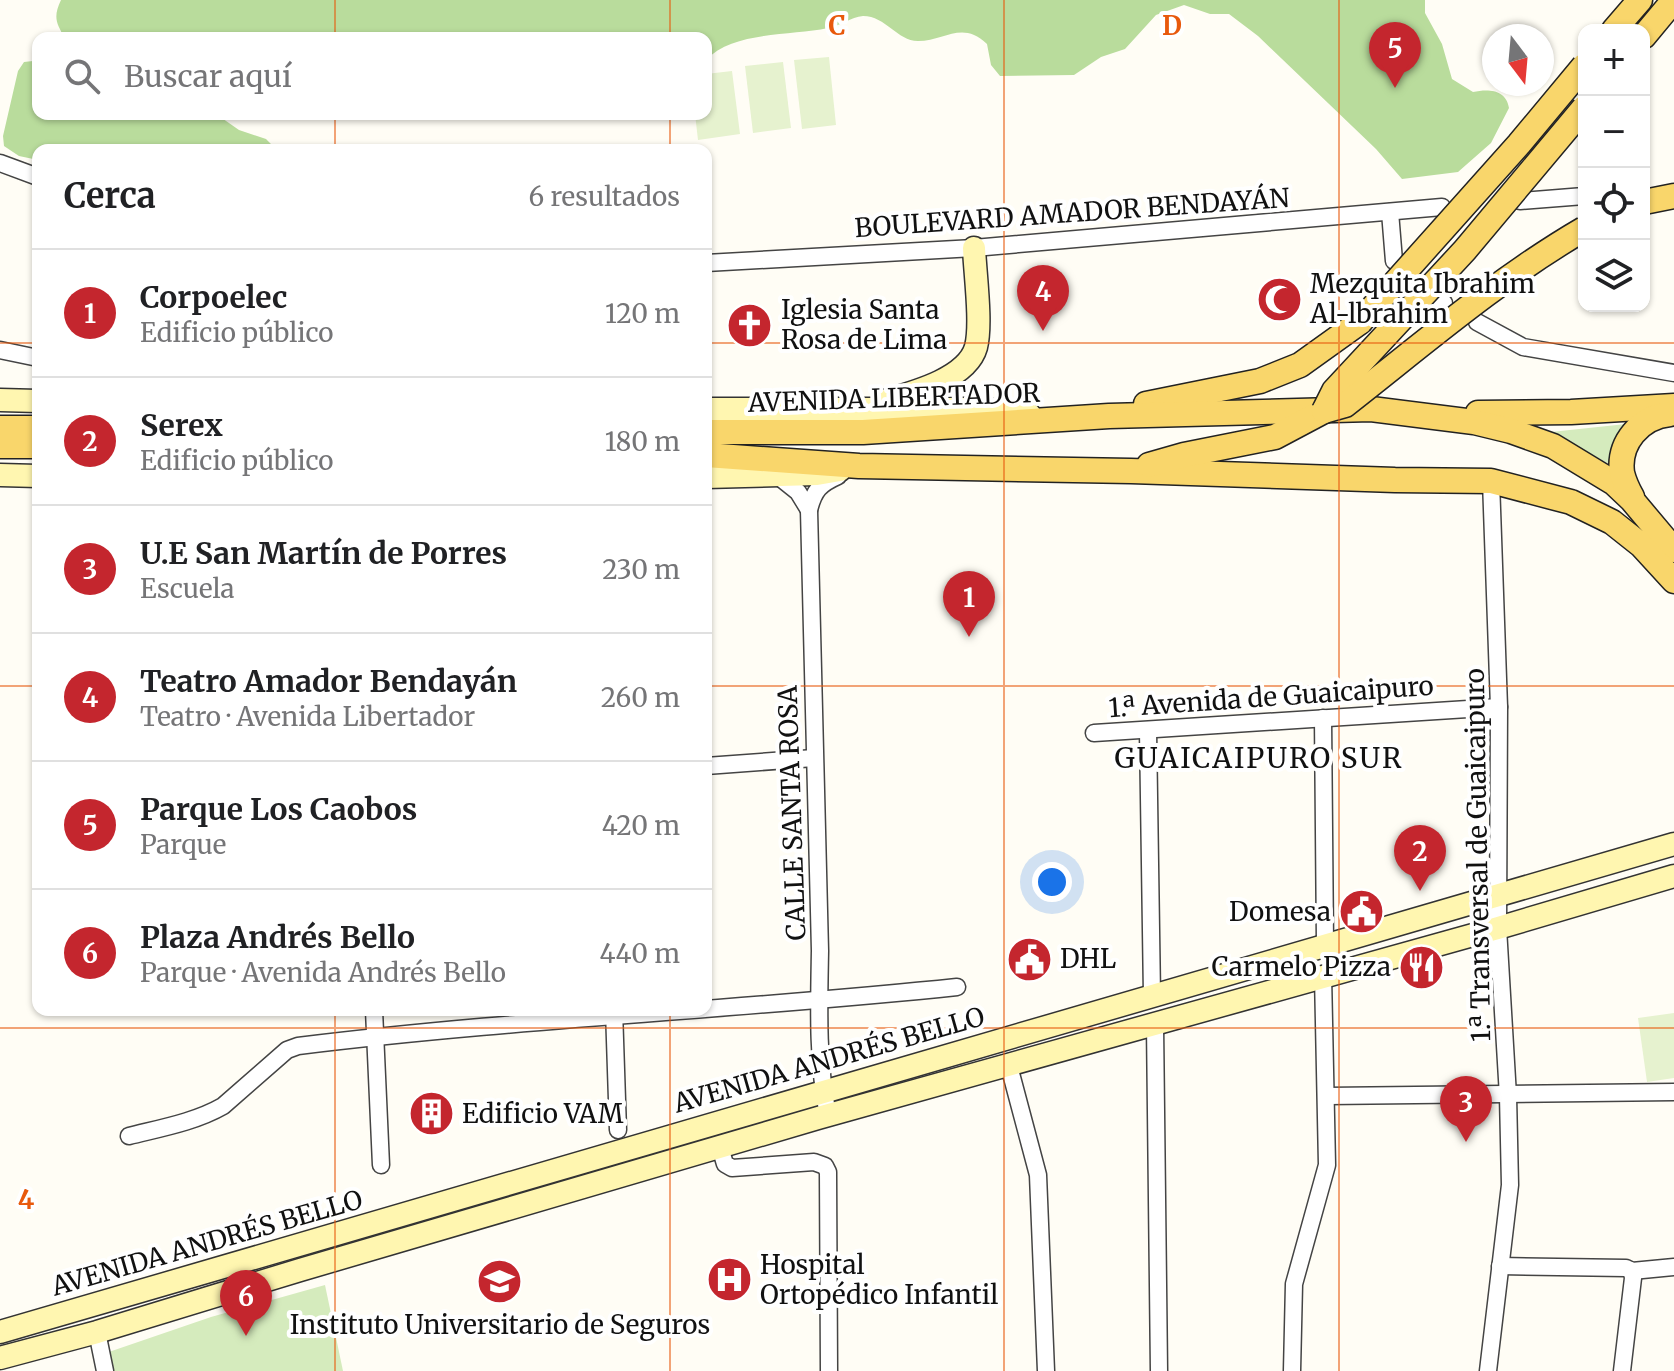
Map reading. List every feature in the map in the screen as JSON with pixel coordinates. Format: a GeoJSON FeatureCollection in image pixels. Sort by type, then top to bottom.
{"type":"FeatureCollection","features":[{"type":"Feature","properties":{"kind":"main road"},"geometry":{"type":"LineString","coordinates":[[1619,24],[1640,0]]}},
{"type":"Feature","properties":{"kind":"main road"},"geometry":{"type":"LineString","coordinates":[[1650,29],[1674,0]]}},
{"type":"Feature","properties":{"kind":"main road"},"geometry":{"type":"LineString","coordinates":[[1109,416],[1167,399],[1260,381],[1300,365],[1360,322],[1578,73]]}},
{"type":"Feature","properties":{"kind":"main road"},"geometry":{"type":"LineString","coordinates":[[1324,411],[1334,391],[1465,250],[1578,115]]}},
{"type":"Feature","properties":{"kind":"main road"},"geometry":{"type":"LineString","coordinates":[[1650,201],[1674,196]]}},
{"type":"Feature","properties":{"kind":"main road"},"geometry":{"type":"LineString","coordinates":[[1131,471],[1184,455],[1275,437],[1324,411],[1345,405],[1470,306],[1543,253],[1578,233]]}},
{"type":"Feature","properties":{"kind":"main road"},"geometry":{"type":"LineString","coordinates":[[1109,416],[1371,409],[1508,414],[1674,406]]}},
{"type":"Feature","properties":{"kind":"main road"},"geometry":{"type":"LineString","coordinates":[[1371,409],[1474,422],[1553,446],[1614,483],[1674,550]]}},
{"type":"Feature","properties":{"kind":"main road"},"geometry":{"type":"LineString","coordinates":[[1632,500],[1622,472],[1631,435],[1641,424],[1674,414]]}},
{"type":"Feature","properties":{"kind":"main road","name":"AVENIDA LIBERTADOR"},"geometry":{"type":"LineString","coordinates":[[712,432],[863,432],[1109,416]]}},
{"type":"Feature","properties":{"kind":"main road"},"geometry":{"type":"LineString","coordinates":[[0,428],[32,428]]}},
{"type":"Feature","properties":{"kind":"main road"},"geometry":{"type":"LineString","coordinates":[[0,446],[32,446]]}},
{"type":"Feature","properties":{"kind":"main road","name":"AVENIDA LIBERTADOR"},"geometry":{"type":"LineString","coordinates":[[712,455],[859,466],[1491,481],[1571,502],[1612,522],[1641,545],[1674,581]]}},
{"type":"Feature","properties":{"kind":"street"},"geometry":{"type":"LineString","coordinates":[[0,163],[32,175]]}},
{"type":"Feature","properties":{"kind":"street"},"geometry":{"type":"LineString","coordinates":[[1650,190],[1674,188]]}},
{"type":"Feature","properties":{"kind":"street"},"geometry":{"type":"LineString","coordinates":[[1520,201],[1578,196]]}},
{"type":"Feature","properties":{"kind":"street","name":"BOULEVARD AMADOR BENDAYÁN"},"geometry":{"type":"LineString","coordinates":[[712,263],[974,248],[1442,207]]}},
{"type":"Feature","properties":{"kind":"street"},"geometry":{"type":"LineString","coordinates":[[1390,212],[1394,261]]}},
{"type":"Feature","properties":{"kind":"street"},"geometry":{"type":"LineString","coordinates":[[859,409],[921,390],[963,367],[972,356],[978,337],[974,248]]}},
{"type":"Feature","properties":{"kind":"street"},"geometry":{"type":"LineString","coordinates":[[1477,322],[1523,347],[1674,373]]}},
{"type":"Feature","properties":{"kind":"street"},"geometry":{"type":"LineString","coordinates":[[0,350],[32,357]]}},
{"type":"Feature","properties":{"kind":"street"},"geometry":{"type":"LineString","coordinates":[[0,400],[32,401]]}},
{"type":"Feature","properties":{"kind":"street","name":"AVENIDA LIBERTADOR"},"geometry":{"type":"LineString","coordinates":[[712,409],[982,409],[1083,417]]}},
{"type":"Feature","properties":{"kind":"street"},"geometry":{"type":"LineString","coordinates":[[809,510],[813,494],[820,485],[859,466]]}},
{"type":"Feature","properties":{"kind":"street","name":"AVENIDA LIBERTADOR"},"geometry":{"type":"LineString","coordinates":[[712,477],[817,474],[859,466]]}},
{"type":"Feature","properties":{"kind":"street"},"geometry":{"type":"LineString","coordinates":[[0,475],[32,476]]}},
{"type":"Feature","properties":{"kind":"street"},"geometry":{"type":"LineString","coordinates":[[778,476],[798,492],[809,510]]}},
{"type":"Feature","properties":{"kind":"street","name":"1.ª Transversal de Guaicaipuro"},"geometry":{"type":"LineString","coordinates":[[1488,1371],[1510,1185],[1498,928],[1499,707],[1491,481]]}},
{"type":"Feature","properties":{"kind":"street","name":"CALLE SANTA ROSA"},"geometry":{"type":"LineString","coordinates":[[809,510],[819,1002],[823,1091],[828,1115]]}},
{"type":"Feature","properties":{"kind":"street","name":"1.ª Avenida de Guaicaipuro"},"geometry":{"type":"LineString","coordinates":[[1094,733],[1499,707]]}},
{"type":"Feature","properties":{"kind":"street"},"geometry":{"type":"LineString","coordinates":[[1323,718],[1325,944]]}},
{"type":"Feature","properties":{"kind":"street"},"geometry":{"type":"LineString","coordinates":[[1148,731],[1152,996]]}},
{"type":"Feature","properties":{"kind":"street"},"geometry":{"type":"LineString","coordinates":[[712,766],[814,758]]}},
{"type":"Feature","properties":{"kind":"street","name":"AVENIDA ANDRÉS BELLO"},"geometry":{"type":"LineString","coordinates":[[0,1332],[1674,844]]}},
{"type":"Feature","properties":{"kind":"street","name":"AVENIDA ANDRÉS BELLO"},"geometry":{"type":"LineString","coordinates":[[0,1358],[828,1115],[1674,876]]}},
{"type":"Feature","properties":{"kind":"street"},"geometry":{"type":"LineString","coordinates":[[1292,1371],[1294,1284],[1327,1165],[1323,975]]}},
{"type":"Feature","properties":{"kind":"street"},"geometry":{"type":"LineString","coordinates":[[712,1008],[819,1002],[957,987]]}},
{"type":"Feature","properties":{"kind":"street"},"geometry":{"type":"LineString","coordinates":[[374,1016],[381,1165]]}},
{"type":"Feature","properties":{"kind":"street"},"geometry":{"type":"LineString","coordinates":[[129,1136],[213,1112],[287,1050],[298,1046],[592,1016]]}},
{"type":"Feature","properties":{"kind":"street"},"geometry":{"type":"LineString","coordinates":[[614,1016],[618,1130]]}},
{"type":"Feature","properties":{"kind":"street"},"geometry":{"type":"LineString","coordinates":[[1155,1025],[1159,1371]]}},
{"type":"Feature","properties":{"kind":"street"},"geometry":{"type":"LineString","coordinates":[[1009,1066],[1038,1175],[1046,1371]]}},
{"type":"Feature","properties":{"kind":"street"},"geometry":{"type":"LineString","coordinates":[[1327,1096],[1674,1092]]}},
{"type":"Feature","properties":{"kind":"street"},"geometry":{"type":"LineString","coordinates":[[720,1147],[725,1164],[732,1168],[814,1162],[825,1166],[828,1172],[829,1371]]}},
{"type":"Feature","properties":{"kind":"street"},"geometry":{"type":"LineString","coordinates":[[1500,1266],[1626,1268],[1632,1271],[1674,1267]]}},
{"type":"Feature","properties":{"kind":"street"},"geometry":{"type":"LineString","coordinates":[[1622,1371],[1632,1271]]}},
{"type":"Feature","properties":{"kind":"street"},"geometry":{"type":"LineString","coordinates":[[97,1332],[105,1371]]}},
{"type":"Feature","properties":{"kind":"green space"},"geometry":{"type":"Polygon","coordinates":[[[61,0],[1425,0],[1425,13],[1442,44],[1452,79],[1473,92],[1482,91],[1482,96],[1503,96],[1509,108],[1491,143],[1458,172],[1402,179],[1376,149],[1258,36],[1229,14],[1210,14],[1184,5],[1156,15],[1125,49],[1101,57],[1074,75],[1000,76],[991,65],[987,44],[969,33],[911,40],[878,20],[863,16],[828,28],[747,39],[712,55],[712,32],[61,32],[57,20],[61,0]]]}},
{"type":"Feature","properties":{"kind":"green space"},"geometry":{"type":"Polygon","coordinates":[[[829,57],[836,125],[802,129],[794,60],[829,57]]]}},
{"type":"Feature","properties":{"kind":"green space"},"geometry":{"type":"Polygon","coordinates":[[[32,61],[32,120],[225,120],[271,144],[32,144],[32,159],[19,156],[4,146],[3,136],[18,71],[24,62],[32,61]]]}},
{"type":"Feature","properties":{"kind":"green space"},"geometry":{"type":"Polygon","coordinates":[[[783,62],[791,128],[753,133],[745,66],[783,62]]]}},
{"type":"Feature","properties":{"kind":"green space"},"geometry":{"type":"Polygon","coordinates":[[[732,71],[740,134],[698,140],[696,120],[712,120],[712,73],[732,71]]]}},
{"type":"Feature","properties":{"kind":"green space"},"geometry":{"type":"Polygon","coordinates":[[[1626,424],[1614,443],[1611,465],[1551,432],[1626,424]]]}},
{"type":"Feature","properties":{"kind":"green space"},"geometry":{"type":"Polygon","coordinates":[[[1674,1013],[1674,1078],[1647,1082],[1638,1018],[1674,1013]]]}},
{"type":"Feature","properties":{"kind":"green space"},"geometry":{"type":"Polygon","coordinates":[[[325,1285],[343,1371],[105,1371],[103,1354],[211,1317],[325,1285]]]}},
{"type":"Feature","properties":{"kind":"place","name":"Parque Los Caobos"},"geometry":{"type":"Point","coordinates":[1395,88]}},
{"type":"Feature","properties":{"kind":"place","name":"Mezquita Ibrahim Al-lbrahim"},"geometry":{"type":"Point","coordinates":[1279,299]}},
{"type":"Feature","properties":{"kind":"place","name":"Iglesia Santa Rosa de Lima"},"geometry":{"type":"Point","coordinates":[750,325]}},
{"type":"Feature","properties":{"kind":"place","name":"Teatro Amador Bendayán"},"geometry":{"type":"Point","coordinates":[1043,331]}},
{"type":"Feature","properties":{"kind":"place","name":"Corpoelec"},"geometry":{"type":"Point","coordinates":[969,637]}},
{"type":"Feature","properties":{"kind":"place","name":"Serex"},"geometry":{"type":"Point","coordinates":[1420,891]}},
{"type":"Feature","properties":{"kind":"place","name":"Domesa"},"geometry":{"type":"Point","coordinates":[1362,912]}},
{"type":"Feature","properties":{"kind":"place","name":"DHL"},"geometry":{"type":"Point","coordinates":[1029,959]}},
{"type":"Feature","properties":{"kind":"place","name":"Carmelo Pizza"},"geometry":{"type":"Point","coordinates":[1422,967]}},
{"type":"Feature","properties":{"kind":"place","name":"Edificio VAM"},"geometry":{"type":"Point","coordinates":[431,1114]}},
{"type":"Feature","properties":{"kind":"place","name":"U.E San Martín de Porres"},"geometry":{"type":"Point","coordinates":[1466,1142]}},
{"type":"Feature","properties":{"kind":"place","name":"Hospital Ortopédico Infantil"},"geometry":{"type":"Point","coordinates":[729,1280]}},
{"type":"Feature","properties":{"kind":"place","name":"Instituto Universitario de Seguros"},"geometry":{"type":"Point","coordinates":[500,1282]}},
{"type":"Feature","properties":{"kind":"place","name":"Plaza Andrés Bello"},"geometry":{"type":"Point","coordinates":[246,1336]}},
{"type":"Feature","properties":{"kind":"district","name":"GUAICAIPURO SUR"},"geometry":{"type":"Point","coordinates":[1259,758]}}]}
